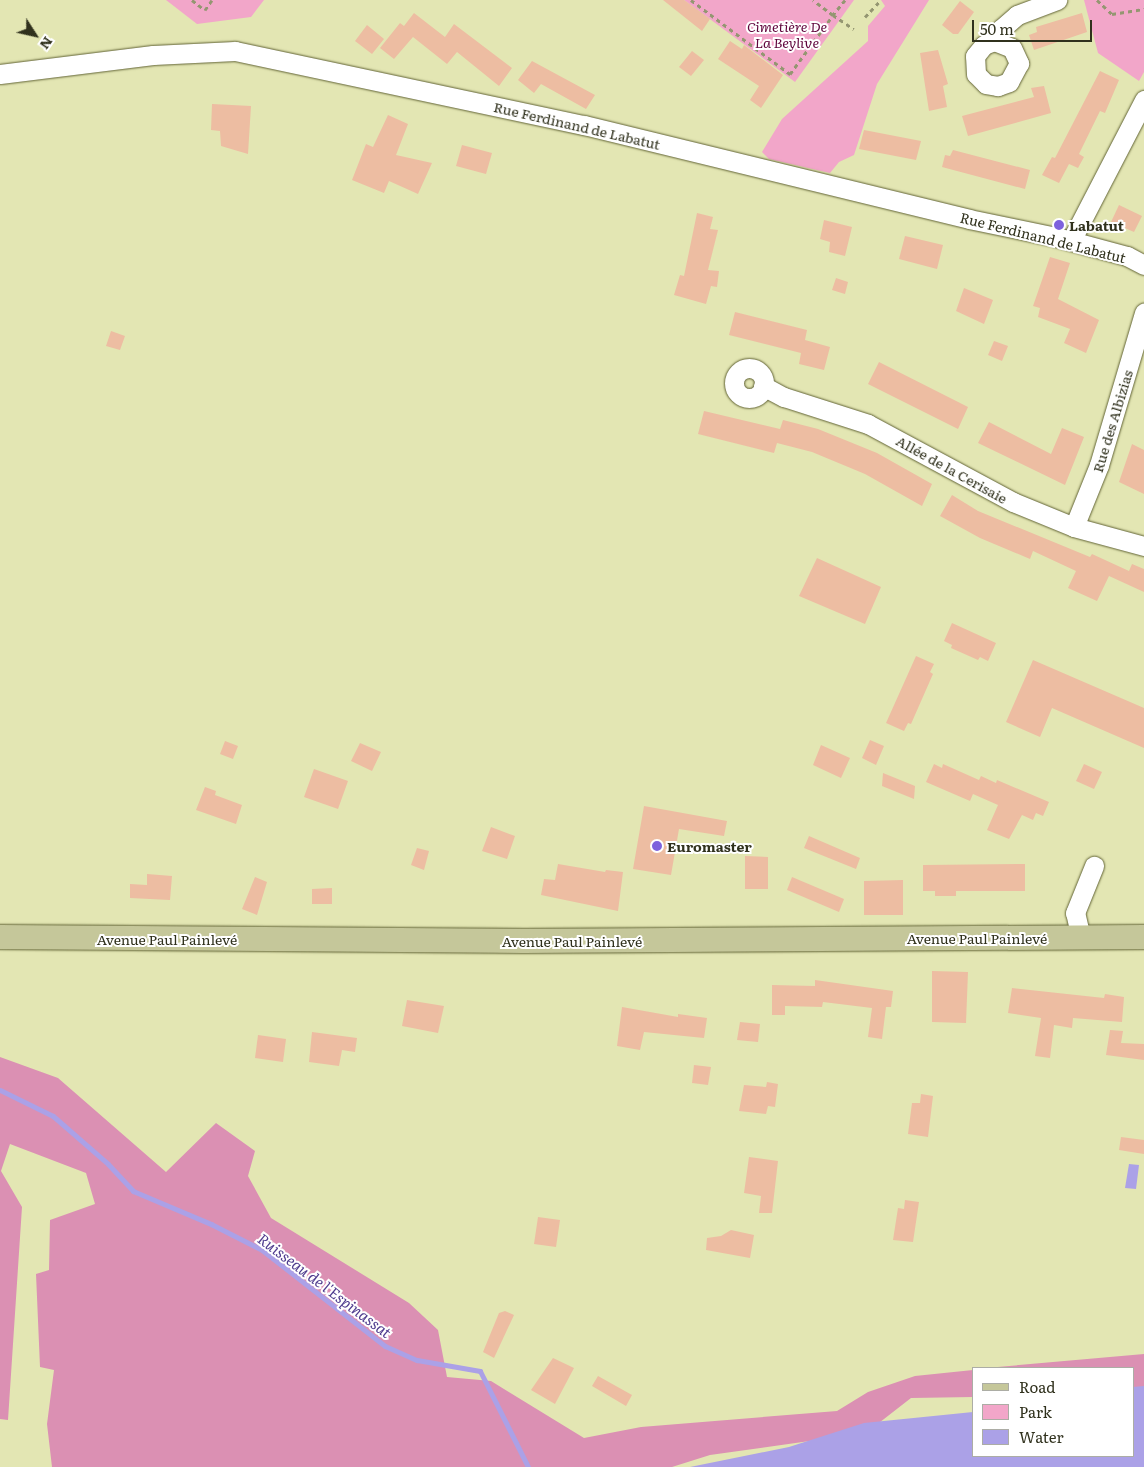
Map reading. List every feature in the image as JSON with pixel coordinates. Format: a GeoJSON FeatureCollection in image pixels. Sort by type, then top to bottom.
{"type":"FeatureCollection","features":[{"type":"Feature","properties":{"kind":"main road","name":"Avenue Paul Painlevé"},"geometry":{"type":"LineString","coordinates":[[0,937],[524,941],[1144,937]]}},
{"type":"Feature","properties":{"kind":"street"},"geometry":{"type":"LineString","coordinates":[[994,41],[1001,29],[1017,15],[1057,0]]}},
{"type":"Feature","properties":{"kind":"street","name":"Rue Ferdinand de Labatut"},"geometry":{"type":"LineString","coordinates":[[0,74],[153,55],[234,51],[584,125],[969,220],[1071,241],[1127,256],[1144,265]]}},
{"type":"Feature","properties":{"kind":"street"},"geometry":{"type":"LineString","coordinates":[[1071,241],[1144,100]]}},
{"type":"Feature","properties":{"kind":"street","name":"Rue des Albizias"},"geometry":{"type":"LineString","coordinates":[[1074,527],[1099,465],[1144,313]]}},
{"type":"Feature","properties":{"kind":"street","name":"Allée de la Cerisaie"},"geometry":{"type":"LineString","coordinates":[[763,386],[784,396],[868,424],[1013,502],[1074,527],[1144,546]]}},
{"type":"Feature","properties":{"kind":"street"},"geometry":{"type":"LineString","coordinates":[[1081,938],[1075,913],[1094,866]]}},
{"type":"Feature","properties":{"kind":"path"},"geometry":{"type":"LineString","coordinates":[[192,0],[205,10],[212,0]]}},
{"type":"Feature","properties":{"kind":"path"},"geometry":{"type":"LineString","coordinates":[[691,0],[790,74],[845,0]]}},
{"type":"Feature","properties":{"kind":"path"},"geometry":{"type":"LineString","coordinates":[[813,0],[854,29]]}},
{"type":"Feature","properties":{"kind":"path"},"geometry":{"type":"LineString","coordinates":[[865,17],[881,0]]}},
{"type":"Feature","properties":{"kind":"path"},"geometry":{"type":"LineString","coordinates":[[1097,0],[1112,14],[1144,9]]}},
{"type":"Feature","properties":{"kind":"green space"},"geometry":{"type":"Polygon","coordinates":[[[166,0],[264,0],[251,17],[197,24],[166,0]]]}},
{"type":"Feature","properties":{"kind":"green space","name":"Cimetière De La Beylive"},"geometry":{"type":"Polygon","coordinates":[[[684,0],[854,0],[795,82],[684,0]]]}},
{"type":"Feature","properties":{"kind":"green space"},"geometry":{"type":"Polygon","coordinates":[[[881,0],[929,0],[877,84],[854,155],[839,162],[830,173],[769,159],[762,152],[782,119],[868,41],[868,26],[885,6],[881,0]]]}},
{"type":"Feature","properties":{"kind":"green space"},"geometry":{"type":"Polygon","coordinates":[[[1084,0],[1144,0],[1144,72],[1139,81],[1098,53],[1084,0]]]}},
{"type":"Feature","properties":{"kind":"shaded area"},"geometry":{"type":"Polygon","coordinates":[[[0,1057],[58,1078],[166,1172],[216,1123],[255,1151],[248,1176],[271,1218],[409,1303],[438,1330],[447,1377],[491,1381],[584,1438],[641,1427],[837,1411],[868,1392],[915,1376],[972,1370],[972,1397],[911,1398],[866,1433],[710,1455],[672,1467],[52,1467],[47,1424],[54,1370],[40,1367],[36,1274],[49,1270],[50,1220],[95,1204],[86,1173],[10,1144],[1,1171],[22,1207],[8,1420],[0,1419],[0,1057]]]}},
{"type":"Feature","properties":{"kind":"shaded area"},"geometry":{"type":"Polygon","coordinates":[[[1144,1354],[1144,1389],[1134,1390],[1134,1367],[997,1367],[1144,1354]]]}},
{"type":"Feature","properties":{"kind":"water"},"geometry":{"type":"Polygon","coordinates":[[[1129,1164],[1139,1165],[1136,1189],[1125,1188],[1129,1164]]]}},
{"type":"Feature","properties":{"kind":"water"},"geometry":{"type":"Polygon","coordinates":[[[1144,1386],[1144,1467],[690,1467],[789,1447],[864,1423],[972,1412],[972,1457],[1134,1457],[1134,1387],[1144,1386]]]}},
{"type":"Feature","properties":{"kind":"building"},"geometry":{"type":"Polygon","coordinates":[[[663,0],[684,0],[710,19],[702,31],[663,0]]]}},
{"type":"Feature","properties":{"kind":"building"},"geometry":{"type":"Polygon","coordinates":[[[960,1],[974,12],[958,34],[953,34],[942,25],[960,1]]]}},
{"type":"Feature","properties":{"kind":"building"},"geometry":{"type":"Polygon","coordinates":[[[414,13],[445,37],[454,24],[512,68],[499,86],[457,52],[447,64],[413,37],[394,59],[380,48],[400,23],[404,26],[414,13]]]}},
{"type":"Feature","properties":{"kind":"building"},"geometry":{"type":"Polygon","coordinates":[[[1082,13],[1087,32],[1034,50],[1029,35],[1037,32],[1036,27],[1082,13]]]}},
{"type":"Feature","properties":{"kind":"building"},"geometry":{"type":"Polygon","coordinates":[[[367,25],[384,39],[372,54],[355,41],[367,25]]]}},
{"type":"Feature","properties":{"kind":"building"},"geometry":{"type":"Polygon","coordinates":[[[730,41],[742,49],[744,45],[783,75],[761,108],[750,100],[759,86],[718,59],[730,41]]]}},
{"type":"Feature","properties":{"kind":"building"},"geometry":{"type":"Polygon","coordinates":[[[938,50],[948,84],[943,86],[947,107],[929,111],[920,53],[938,50]]]}},
{"type":"Feature","properties":{"kind":"building"},"geometry":{"type":"Polygon","coordinates":[[[692,51],[704,60],[691,76],[679,67],[692,51]]]}},
{"type":"Feature","properties":{"kind":"building"},"geometry":{"type":"Polygon","coordinates":[[[532,61],[595,95],[586,109],[541,84],[534,93],[518,80],[532,61]]]}},
{"type":"Feature","properties":{"kind":"building"},"geometry":{"type":"Polygon","coordinates":[[[1100,71],[1119,80],[1105,113],[1100,111],[1079,154],[1084,157],[1078,168],[1069,164],[1059,183],[1042,175],[1052,157],[1055,158],[1100,71]]]}},
{"type":"Feature","properties":{"kind":"building"},"geometry":{"type":"Polygon","coordinates":[[[1044,86],[1051,113],[968,136],[962,116],[1034,97],[1031,88],[1044,86]]]}},
{"type":"Feature","properties":{"kind":"building"},"geometry":{"type":"Polygon","coordinates":[[[212,104],[251,106],[248,154],[221,146],[220,131],[211,130],[212,104]]]}},
{"type":"Feature","properties":{"kind":"building"},"geometry":{"type":"Polygon","coordinates":[[[388,115],[408,124],[396,155],[432,163],[418,194],[389,181],[384,193],[352,180],[366,144],[373,147],[388,115]]]}},
{"type":"Feature","properties":{"kind":"building"},"geometry":{"type":"Polygon","coordinates":[[[864,130],[921,141],[916,160],[859,149],[864,130]]]}},
{"type":"Feature","properties":{"kind":"building"},"geometry":{"type":"Polygon","coordinates":[[[462,145],[492,153],[486,174],[456,166],[462,145]]]}},
{"type":"Feature","properties":{"kind":"building"},"geometry":{"type":"Polygon","coordinates":[[[953,150],[1030,170],[1025,189],[942,167],[945,155],[950,156],[953,150]]]}},
{"type":"Feature","properties":{"kind":"building"},"geometry":{"type":"Polygon","coordinates":[[[1119,205],[1142,216],[1134,232],[1111,222],[1119,205]]]}},
{"type":"Feature","properties":{"kind":"building"},"geometry":{"type":"Polygon","coordinates":[[[697,213],[713,217],[710,229],[718,230],[708,270],[719,271],[717,287],[711,286],[706,304],[674,295],[680,275],[684,276],[697,213]]]}},
{"type":"Feature","properties":{"kind":"building"},"geometry":{"type":"Polygon","coordinates":[[[824,220],[852,227],[845,256],[829,252],[830,242],[820,239],[824,220]]]}},
{"type":"Feature","properties":{"kind":"building"},"geometry":{"type":"Polygon","coordinates":[[[905,236],[943,245],[937,269],[899,259],[905,236]]]}},
{"type":"Feature","properties":{"kind":"building"},"geometry":{"type":"Polygon","coordinates":[[[1050,257],[1070,263],[1058,299],[1099,320],[1086,353],[1064,343],[1070,329],[1038,317],[1040,308],[1033,306],[1050,257]]]}},
{"type":"Feature","properties":{"kind":"building"},"geometry":{"type":"Polygon","coordinates":[[[836,278],[848,282],[845,294],[832,290],[836,278]]]}},
{"type":"Feature","properties":{"kind":"building"},"geometry":{"type":"Polygon","coordinates":[[[964,288],[993,300],[984,324],[956,311],[964,288]]]}},
{"type":"Feature","properties":{"kind":"building"},"geometry":{"type":"Polygon","coordinates":[[[735,312],[807,330],[805,340],[830,347],[824,370],[799,364],[801,353],[729,335],[735,312]]]}},
{"type":"Feature","properties":{"kind":"building"},"geometry":{"type":"Polygon","coordinates":[[[111,331],[125,336],[120,350],[106,346],[111,331]]]}},
{"type":"Feature","properties":{"kind":"building"},"geometry":{"type":"Polygon","coordinates":[[[994,341],[1008,346],[1002,361],[988,355],[994,341]]]}},
{"type":"Feature","properties":{"kind":"building"},"geometry":{"type":"Polygon","coordinates":[[[879,362],[968,407],[958,429],[868,384],[879,362]]]}},
{"type":"Feature","properties":{"kind":"building"},"geometry":{"type":"Polygon","coordinates":[[[704,411],[780,429],[783,420],[818,429],[877,453],[932,484],[922,506],[865,474],[812,452],[777,443],[774,453],[698,434],[704,411]]]}},
{"type":"Feature","properties":{"kind":"building"},"geometry":{"type":"Polygon","coordinates":[[[989,422],[1051,454],[1062,428],[1084,437],[1065,485],[978,443],[989,422]]]}},
{"type":"Feature","properties":{"kind":"building"},"geometry":{"type":"Polygon","coordinates":[[[1132,444],[1144,450],[1144,494],[1119,482],[1132,444]]]}},
{"type":"Feature","properties":{"kind":"building"},"geometry":{"type":"Polygon","coordinates":[[[952,495],[978,511],[1090,557],[1092,554],[1129,571],[1132,564],[1144,569],[1144,592],[1109,576],[1097,601],[1068,588],[1076,571],[1033,551],[1030,559],[980,538],[940,516],[952,495]]]}},
{"type":"Feature","properties":{"kind":"building"},"geometry":{"type":"Polygon","coordinates":[[[817,558],[881,587],[865,624],[799,596],[817,558]]]}},
{"type":"Feature","properties":{"kind":"building"},"geometry":{"type":"Polygon","coordinates":[[[952,623],[996,643],[988,661],[980,657],[978,660],[951,648],[952,645],[944,641],[952,623]]]}},
{"type":"Feature","properties":{"kind":"building"},"geometry":{"type":"Polygon","coordinates":[[[916,656],[934,664],[930,672],[933,674],[911,724],[908,723],[904,731],[886,723],[916,656]]]}},
{"type":"Feature","properties":{"kind":"building"},"geometry":{"type":"Polygon","coordinates":[[[1033,660],[1144,708],[1144,748],[1052,708],[1040,737],[1006,722],[1033,660]]]}},
{"type":"Feature","properties":{"kind":"building"},"geometry":{"type":"Polygon","coordinates":[[[870,740],[884,746],[876,765],[862,758],[870,740]]]}},
{"type":"Feature","properties":{"kind":"building"},"geometry":{"type":"Polygon","coordinates":[[[225,741],[238,746],[233,759],[220,754],[225,741]]]}},
{"type":"Feature","properties":{"kind":"building"},"geometry":{"type":"Polygon","coordinates":[[[360,743],[381,752],[372,771],[351,761],[360,743]]]}},
{"type":"Feature","properties":{"kind":"building"},"geometry":{"type":"Polygon","coordinates":[[[821,745],[850,758],[841,778],[813,765],[821,745]]]}},
{"type":"Feature","properties":{"kind":"building"},"geometry":{"type":"Polygon","coordinates":[[[934,764],[942,768],[943,764],[979,780],[981,776],[996,783],[997,780],[1049,802],[1043,816],[1036,813],[1033,820],[1022,815],[1009,839],[987,830],[998,805],[973,794],[970,801],[926,782],[934,764]]]}},
{"type":"Feature","properties":{"kind":"building"},"geometry":{"type":"Polygon","coordinates":[[[1084,764],[1102,772],[1094,789],[1076,781],[1084,764]]]}},
{"type":"Feature","properties":{"kind":"building"},"geometry":{"type":"Polygon","coordinates":[[[314,769],[348,781],[338,809],[304,797],[314,769]]]}},
{"type":"Feature","properties":{"kind":"building"},"geometry":{"type":"Polygon","coordinates":[[[883,773],[915,786],[914,799],[882,786],[883,773]]]}},
{"type":"Feature","properties":{"kind":"building"},"geometry":{"type":"Polygon","coordinates":[[[205,787],[216,791],[215,795],[242,805],[236,824],[196,810],[205,787]]]}},
{"type":"Feature","properties":{"kind":"building"},"geometry":{"type":"Polygon","coordinates":[[[644,806],[727,821],[724,836],[679,829],[671,875],[633,869],[644,806]]]}},
{"type":"Feature","properties":{"kind":"building"},"geometry":{"type":"Polygon","coordinates":[[[491,827],[515,836],[507,859],[482,851],[491,827]]]}},
{"type":"Feature","properties":{"kind":"building"},"geometry":{"type":"Polygon","coordinates":[[[809,836],[860,858],[856,869],[804,848],[809,836]]]}},
{"type":"Feature","properties":{"kind":"building"},"geometry":{"type":"Polygon","coordinates":[[[417,848],[429,851],[424,870],[411,865],[417,848]]]}},
{"type":"Feature","properties":{"kind":"building"},"geometry":{"type":"Polygon","coordinates":[[[745,856],[768,857],[768,889],[745,889],[745,856]]]}},
{"type":"Feature","properties":{"kind":"building"},"geometry":{"type":"Polygon","coordinates":[[[558,864],[605,872],[606,870],[623,872],[618,911],[541,895],[544,879],[555,880],[558,864]]]}},
{"type":"Feature","properties":{"kind":"building"},"geometry":{"type":"Polygon","coordinates":[[[1025,864],[1025,891],[956,891],[956,896],[935,896],[935,891],[923,891],[923,865],[1025,864]]]}},
{"type":"Feature","properties":{"kind":"building"},"geometry":{"type":"Polygon","coordinates":[[[147,874],[172,876],[170,900],[130,898],[130,884],[147,885],[147,874]]]}},
{"type":"Feature","properties":{"kind":"building"},"geometry":{"type":"Polygon","coordinates":[[[255,877],[267,882],[257,915],[242,909],[255,877]]]}},
{"type":"Feature","properties":{"kind":"building"},"geometry":{"type":"Polygon","coordinates":[[[792,877],[844,899],[839,912],[787,890],[792,877]]]}},
{"type":"Feature","properties":{"kind":"building"},"geometry":{"type":"Polygon","coordinates":[[[903,880],[903,915],[864,915],[864,881],[903,880]]]}},
{"type":"Feature","properties":{"kind":"building"},"geometry":{"type":"Polygon","coordinates":[[[332,888],[332,904],[312,904],[312,889],[332,888]]]}},
{"type":"Feature","properties":{"kind":"building"},"geometry":{"type":"Polygon","coordinates":[[[932,971],[968,972],[966,1023],[932,1022],[932,971]]]}},
{"type":"Feature","properties":{"kind":"building"},"geometry":{"type":"Polygon","coordinates":[[[815,980],[893,991],[891,1007],[886,1007],[882,1039],[868,1037],[872,1008],[823,1002],[822,1007],[785,1006],[785,1015],[772,1015],[772,985],[815,986],[815,980]]]}},
{"type":"Feature","properties":{"kind":"building"},"geometry":{"type":"Polygon","coordinates":[[[1012,988],[1104,998],[1105,994],[1124,997],[1122,1022],[1073,1018],[1072,1028],[1054,1025],[1050,1058],[1035,1056],[1041,1018],[1008,1013],[1012,988]]]}},
{"type":"Feature","properties":{"kind":"building"},"geometry":{"type":"Polygon","coordinates":[[[407,1000],[444,1006],[438,1033],[402,1026],[407,1000]]]}},
{"type":"Feature","properties":{"kind":"building"},"geometry":{"type":"Polygon","coordinates":[[[622,1007],[678,1017],[678,1014],[707,1018],[704,1038],[644,1032],[640,1050],[617,1046],[622,1007]]]}},
{"type":"Feature","properties":{"kind":"building"},"geometry":{"type":"Polygon","coordinates":[[[740,1022],[760,1024],[758,1042],[737,1040],[740,1022]]]}},
{"type":"Feature","properties":{"kind":"building"},"geometry":{"type":"Polygon","coordinates":[[[1110,1030],[1123,1031],[1121,1043],[1144,1044],[1144,1060],[1106,1055],[1110,1030]]]}},
{"type":"Feature","properties":{"kind":"building"},"geometry":{"type":"Polygon","coordinates":[[[312,1032],[357,1038],[355,1052],[342,1050],[339,1066],[309,1062],[312,1032]]]}},
{"type":"Feature","properties":{"kind":"building"},"geometry":{"type":"Polygon","coordinates":[[[258,1035],[286,1039],[283,1062],[255,1058],[258,1035]]]}},
{"type":"Feature","properties":{"kind":"building"},"geometry":{"type":"Polygon","coordinates":[[[694,1065],[711,1067],[708,1085],[692,1083],[694,1065]]]}},
{"type":"Feature","properties":{"kind":"building"},"geometry":{"type":"Polygon","coordinates":[[[767,1082],[778,1084],[775,1107],[768,1106],[766,1114],[739,1111],[744,1085],[766,1087],[767,1082]]]}},
{"type":"Feature","properties":{"kind":"building"},"geometry":{"type":"Polygon","coordinates":[[[921,1094],[933,1096],[928,1137],[908,1134],[912,1103],[920,1103],[921,1094]]]}},
{"type":"Feature","properties":{"kind":"building"},"geometry":{"type":"Polygon","coordinates":[[[1121,1137],[1144,1140],[1144,1154],[1119,1150],[1121,1137]]]}},
{"type":"Feature","properties":{"kind":"building"},"geometry":{"type":"Polygon","coordinates":[[[749,1157],[778,1161],[772,1213],[759,1213],[761,1196],[744,1193],[749,1157]]]}},
{"type":"Feature","properties":{"kind":"building"},"geometry":{"type":"Polygon","coordinates":[[[905,1200],[919,1202],[913,1242],[893,1240],[898,1208],[904,1209],[905,1200]]]}},
{"type":"Feature","properties":{"kind":"building"},"geometry":{"type":"Polygon","coordinates":[[[538,1217],[560,1220],[556,1247],[534,1244],[538,1217]]]}},
{"type":"Feature","properties":{"kind":"building"},"geometry":{"type":"Polygon","coordinates":[[[731,1230],[754,1235],[750,1258],[706,1250],[707,1238],[721,1236],[731,1230]]]}},
{"type":"Feature","properties":{"kind":"building"},"geometry":{"type":"Polygon","coordinates":[[[505,1311],[514,1315],[494,1358],[483,1352],[499,1313],[505,1311]]]}},
{"type":"Feature","properties":{"kind":"building"},"geometry":{"type":"Polygon","coordinates":[[[553,1358],[574,1368],[555,1404],[531,1390],[553,1358]]]}},
{"type":"Feature","properties":{"kind":"building"},"geometry":{"type":"Polygon","coordinates":[[[598,1376],[632,1395],[626,1406],[592,1386],[598,1376]]]}},
{"type":"Feature","properties":{"kind":"waterway","name":"Ruisseau de l'Espinassat"},"geometry":{"type":"LineString","coordinates":[[0,1090],[53,1116],[108,1164],[133,1191],[211,1224],[262,1250],[385,1346],[417,1360],[480,1371],[528,1467]]}},
{"type":"Feature","properties":{"kind":"place","name":"Labatut"},"geometry":{"type":"Point","coordinates":[1059,225]}},
{"type":"Feature","properties":{"kind":"place","name":"Euromaster"},"geometry":{"type":"Point","coordinates":[657,846]}}]}
